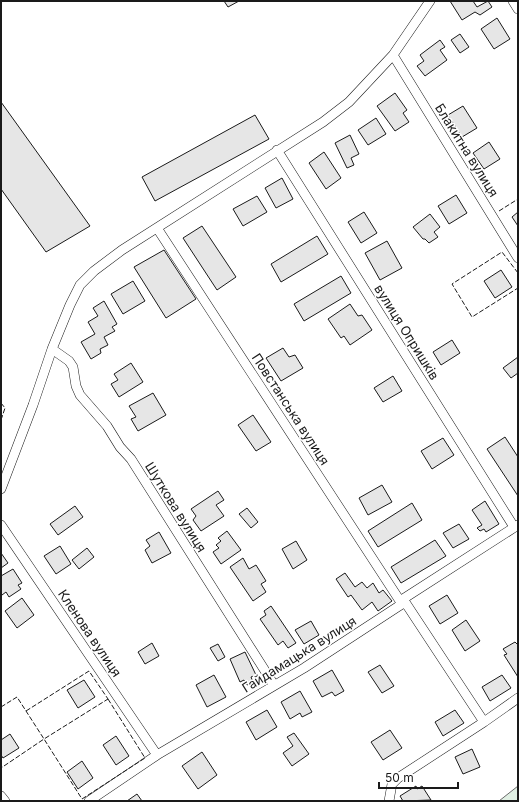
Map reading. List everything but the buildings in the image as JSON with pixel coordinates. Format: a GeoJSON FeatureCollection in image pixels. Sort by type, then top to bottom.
{"type":"FeatureCollection","features":[{"type":"Feature","properties":{"kind":"street"},"geometry":{"type":"LineString","coordinates":[[1,489],[33,405],[52,349],[80,285],[94,271],[122,250],[323,122],[349,102],[393,55],[430,1]]}},
{"type":"Feature","properties":{"kind":"street"},"geometry":{"type":"LineString","coordinates":[[513,1],[518,9]]}},
{"type":"Feature","properties":{"kind":"street","name":"Блакитна вулиця"},"geometry":{"type":"LineString","coordinates":[[393,55],[518,258]]}},
{"type":"Feature","properties":{"kind":"street","name":"вулиця Опришків"},"geometry":{"type":"LineString","coordinates":[[277,150],[516,526]]}},
{"type":"Feature","properties":{"kind":"street","name":"Повстанська вулиця"},"geometry":{"type":"LineString","coordinates":[[157,228],[402,602],[484,722]]}},
{"type":"Feature","properties":{"kind":"street","name":"Шуткова вулиця"},"geometry":{"type":"LineString","coordinates":[[52,349],[69,361],[73,368],[76,386],[80,395],[107,426],[120,447],[131,459],[274,685]]}},
{"type":"Feature","properties":{"kind":"street","name":"Кленова вулиця"},"geometry":{"type":"LineString","coordinates":[[1,525],[157,755]]}},
{"type":"Feature","properties":{"kind":"street","name":"Гайдамацька вулиця"},"geometry":{"type":"LineString","coordinates":[[89,801],[157,755],[274,685],[516,526]]}},
{"type":"Feature","properties":{"kind":"street"},"geometry":{"type":"LineString","coordinates":[[389,801],[392,784],[398,778],[518,698]]}},
{"type":"Feature","properties":{"kind":"street"},"geometry":{"type":"LineString","coordinates":[[1,796],[5,801]]}},
{"type":"Feature","properties":{"kind":"green space"},"geometry":{"type":"Polygon","coordinates":[[[518,786],[518,801],[499,801],[518,786]]]}},
{"type":"Feature","properties":{"kind":"fence"},"geometry":{"type":"LineString","coordinates":[[499,211],[518,199]]}},
{"type":"Feature","properties":{"kind":"fence"},"geometry":{"type":"LineString","coordinates":[[518,273],[502,252],[452,284],[472,317],[518,288]]}},
{"type":"Feature","properties":{"kind":"fence"},"geometry":{"type":"LineString","coordinates":[[1,403],[5,408],[1,420]]}},
{"type":"Feature","properties":{"kind":"fence"},"geometry":{"type":"LineString","coordinates":[[26,711],[89,671],[108,699]]}},
{"type":"Feature","properties":{"kind":"fence"},"geometry":{"type":"LineString","coordinates":[[1,707],[17,697],[44,739],[1,768]]}},
{"type":"Feature","properties":{"kind":"fence"},"geometry":{"type":"LineString","coordinates":[[108,699],[145,758],[82,799],[44,739],[108,699]]}}]}
